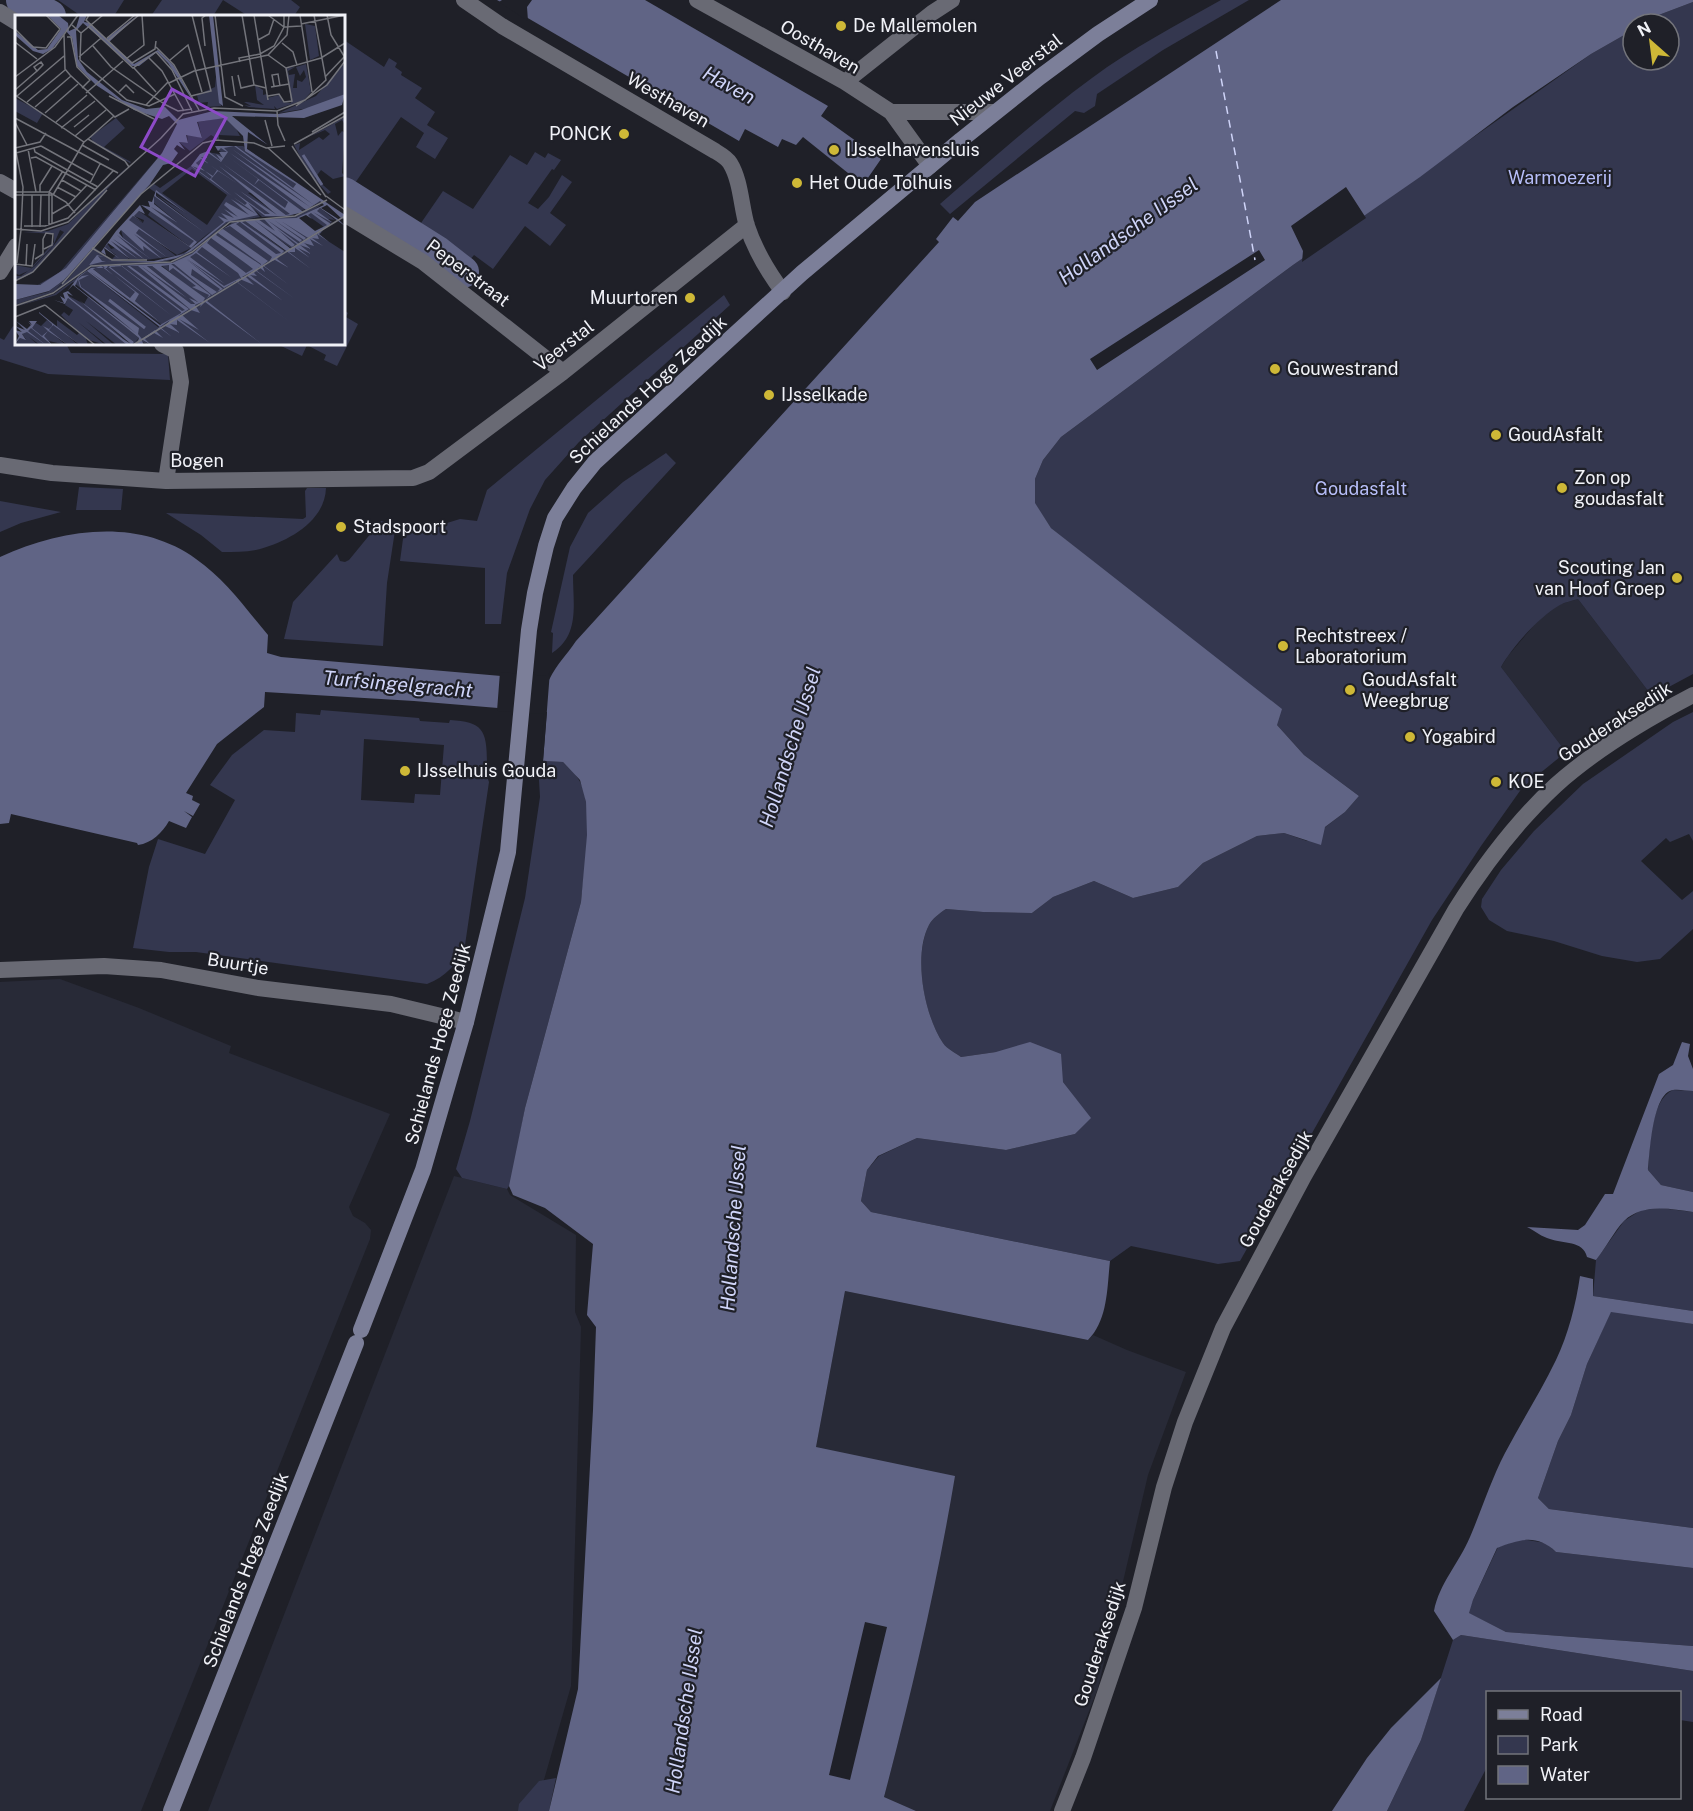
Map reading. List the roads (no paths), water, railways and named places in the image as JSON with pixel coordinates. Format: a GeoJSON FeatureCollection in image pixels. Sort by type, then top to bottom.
{"type":"FeatureCollection","features":[{"type":"Feature","properties":{"kind":"main road","name":"Nieuwe Veerstal"},"geometry":{"type":"LineString","coordinates":[[783,292],[802,273],[995,112],[1098,34],[1150,0]]}},
{"type":"Feature","properties":{"kind":"main road","name":"Schielands Hoge Zeedijk"},"geometry":{"type":"LineString","coordinates":[[171,1811],[423,1170],[466,1022],[508,852],[529,630],[535,593],[555,518],[574,488],[595,462],[783,292]]}},
{"type":"Feature","properties":{"kind":"street","name":"Westhaven"},"geometry":{"type":"LineString","coordinates":[[464,0],[502,26],[716,151],[729,162],[736,178],[753,242],[772,278],[783,292]]}},
{"type":"Feature","properties":{"kind":"street","name":"Oosthaven"},"geometry":{"type":"LineString","coordinates":[[697,0],[845,82],[891,112],[930,166]]}},
{"type":"Feature","properties":{"kind":"street"},"geometry":{"type":"LineString","coordinates":[[845,82],[932,13],[952,0]]}},
{"type":"Feature","properties":{"kind":"street"},"geometry":{"type":"LineString","coordinates":[[0,12],[15,21]]}},
{"type":"Feature","properties":{"kind":"street"},"geometry":{"type":"LineString","coordinates":[[891,112],[995,112]]}},
{"type":"Feature","properties":{"kind":"street"},"geometry":{"type":"LineString","coordinates":[[0,182],[15,190]]}},
{"type":"Feature","properties":{"kind":"street","name":"Peperstraat"},"geometry":{"type":"LineString","coordinates":[[345,215],[423,262],[563,372]]}},
{"type":"Feature","properties":{"kind":"street","name":"Veerstal"},"geometry":{"type":"LineString","coordinates":[[395,479],[413,478],[429,472],[563,372],[747,225]]}},
{"type":"Feature","properties":{"kind":"street"},"geometry":{"type":"LineString","coordinates":[[0,272],[15,248]]}},
{"type":"Feature","properties":{"kind":"street"},"geometry":{"type":"LineString","coordinates":[[164,345],[176,351],[181,382],[166,480]]}},
{"type":"Feature","properties":{"kind":"street","name":"Bogen"},"geometry":{"type":"LineString","coordinates":[[0,465],[52,473],[166,480],[395,479]]}},
{"type":"Feature","properties":{"kind":"street","name":"Gouderaksedijk"},"geometry":{"type":"LineString","coordinates":[[1062,1811],[1083,1758],[1134,1608],[1164,1487],[1185,1422],[1223,1328],[1327,1136],[1456,909],[1476,877],[1515,828],[1556,785],[1598,753],[1662,711],[1693,695]]}},
{"type":"Feature","properties":{"kind":"street","name":"Buurtje"},"geometry":{"type":"LineString","coordinates":[[0,970],[104,966],[161,970],[258,988],[391,1004],[466,1022]]}},
{"type":"Feature","properties":{"kind":"water","name":"Haven"},"geometry":{"type":"Polygon","coordinates":[[[497,0],[645,0],[828,106],[821,116],[881,159],[863,185],[803,137],[796,145],[782,139],[778,147],[745,129],[739,141],[497,0]]]}},
{"type":"Feature","properties":{"kind":"water"},"geometry":{"type":"Polygon","coordinates":[[[1281,0],[1693,0],[1693,2],[1667,12],[1621,12],[1621,37],[1591,54],[1513,107],[1420,177],[1293,265],[1061,437],[1043,460],[1035,479],[1035,503],[1051,528],[1282,709],[1277,725],[1304,755],[1359,796],[1345,812],[1325,827],[1321,845],[1284,833],[1257,836],[1203,863],[1178,887],[1133,898],[1094,881],[1053,897],[1032,913],[946,909],[929,925],[922,952],[923,985],[936,1031],[945,1045],[961,1057],[996,1052],[1030,1042],[1061,1054],[1063,1082],[1091,1118],[1075,1134],[1006,1150],[917,1138],[878,1156],[867,1170],[861,1201],[871,1212],[1110,1261],[1103,1313],[1095,1332],[1088,1340],[845,1291],[816,1447],[955,1476],[923,1637],[884,1797],[916,1811],[549,1811],[578,1689],[596,1327],[587,1315],[593,1244],[545,1208],[513,1195],[509,1186],[525,1108],[581,902],[587,835],[586,802],[580,780],[563,762],[543,761],[547,712],[265,692],[264,707],[217,744],[186,793],[193,796],[192,800],[200,804],[193,816],[184,811],[192,817],[186,828],[169,821],[156,837],[138,845],[11,814],[9,823],[0,824],[0,557],[24,547],[74,534],[100,532],[150,537],[173,546],[207,567],[235,595],[268,635],[267,653],[281,657],[549,680],[576,641],[939,242],[936,239],[953,217],[958,221],[975,202],[1281,0]]]}},
{"type":"Feature","properties":{"kind":"water"},"geometry":{"type":"Polygon","coordinates":[[[1682,1042],[1690,1044],[1688,1056],[1693,1069],[1693,1091],[1673,1090],[1661,1101],[1653,1125],[1648,1170],[1661,1185],[1693,1192],[1693,1212],[1648,1209],[1631,1215],[1624,1221],[1596,1260],[1587,1257],[1577,1245],[1555,1241],[1527,1227],[1578,1230],[1585,1225],[1605,1194],[1613,1194],[1659,1074],[1673,1065],[1682,1042]]]}},
{"type":"Feature","properties":{"kind":"water"},"geometry":{"type":"Polygon","coordinates":[[[1580,1276],[1593,1279],[1593,1296],[1693,1311],[1693,1324],[1611,1312],[1587,1364],[1571,1415],[1558,1441],[1538,1498],[1549,1509],[1693,1528],[1693,1568],[1556,1552],[1535,1540],[1513,1542],[1497,1548],[1469,1613],[1506,1632],[1693,1646],[1693,1671],[1461,1635],[1453,1640],[1434,1611],[1440,1592],[1466,1547],[1500,1463],[1560,1350],[1571,1319],[1580,1276]]]}},
{"type":"Feature","properties":{"kind":"water"},"geometry":{"type":"Polygon","coordinates":[[[1441,1678],[1421,1740],[1387,1811],[1332,1811],[1367,1758],[1391,1728],[1441,1678]]]}},
{"type":"Feature","properties":{"kind":"waterway"},"geometry":{"type":"LineString","coordinates":[[22,0],[48,15]]}},
{"type":"Feature","properties":{"kind":"waterway"},"geometry":{"type":"LineString","coordinates":[[345,194],[436,251],[463,272]]}},
{"type":"Feature","properties":{"kind":"place","name":"De Mallemolen"},"geometry":{"type":"Point","coordinates":[841,26]}},
{"type":"Feature","properties":{"kind":"place","name":"PONCK"},"geometry":{"type":"Point","coordinates":[624,134]}},
{"type":"Feature","properties":{"kind":"place","name":"IJsselhavensluis"},"geometry":{"type":"Point","coordinates":[834,150]}},
{"type":"Feature","properties":{"kind":"place","name":"Het Oude Tolhuis"},"geometry":{"type":"Point","coordinates":[797,183]}},
{"type":"Feature","properties":{"kind":"place","name":"Muurtoren"},"geometry":{"type":"Point","coordinates":[690,298]}},
{"type":"Feature","properties":{"kind":"place","name":"Gouwestrand"},"geometry":{"type":"Point","coordinates":[1275,369]}},
{"type":"Feature","properties":{"kind":"place","name":"IJsselkade"},"geometry":{"type":"Point","coordinates":[769,395]}},
{"type":"Feature","properties":{"kind":"place","name":"GoudAsfalt"},"geometry":{"type":"Point","coordinates":[1496,435]}},
{"type":"Feature","properties":{"kind":"place","name":"Zon op goudasfalt"},"geometry":{"type":"Point","coordinates":[1562,488]}},
{"type":"Feature","properties":{"kind":"place","name":"Stadspoort"},"geometry":{"type":"Point","coordinates":[341,527]}},
{"type":"Feature","properties":{"kind":"place","name":"Scouting Jan van Hoof Groep"},"geometry":{"type":"Point","coordinates":[1677,578]}},
{"type":"Feature","properties":{"kind":"place","name":"Rechtstreex / Laboratorium"},"geometry":{"type":"Point","coordinates":[1283,646]}},
{"type":"Feature","properties":{"kind":"place","name":"GoudAsfalt Weegbrug"},"geometry":{"type":"Point","coordinates":[1350,690]}},
{"type":"Feature","properties":{"kind":"place","name":"Yogabird"},"geometry":{"type":"Point","coordinates":[1410,737]}},
{"type":"Feature","properties":{"kind":"place","name":"IJsselhuis Gouda"},"geometry":{"type":"Point","coordinates":[405,771]}},
{"type":"Feature","properties":{"kind":"place","name":"KOE"},"geometry":{"type":"Point","coordinates":[1496,782]}},
{"type":"Feature","properties":{"kind":"park label","name":"Warmoezerij"},"geometry":{"type":"Point","coordinates":[1560,178]}},
{"type":"Feature","properties":{"kind":"park label","name":"Goudasfalt"},"geometry":{"type":"Point","coordinates":[1361,489]}},
{"type":"Feature","properties":{"kind":"water label","name":"Hollandsche IJssel"},"geometry":{"type":"Point","coordinates":[1128,231]}},
{"type":"Feature","properties":{"kind":"water label","name":"Turfsingelgracht"},"geometry":{"type":"Point","coordinates":[398,684]}},
{"type":"Feature","properties":{"kind":"water label","name":"Hollandsche IJssel"},"geometry":{"type":"Point","coordinates":[790,747]}},
{"type":"Feature","properties":{"kind":"water label","name":"Hollandsche IJssel"},"geometry":{"type":"Point","coordinates":[733,1228]}},
{"type":"Feature","properties":{"kind":"water label","name":"Hollandsche IJssel"},"geometry":{"type":"Point","coordinates":[684,1711]}}]}
